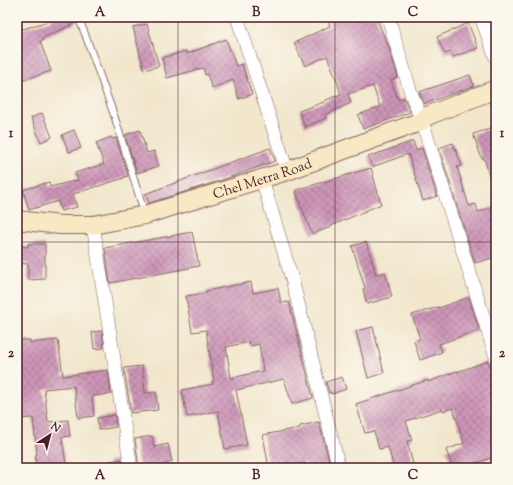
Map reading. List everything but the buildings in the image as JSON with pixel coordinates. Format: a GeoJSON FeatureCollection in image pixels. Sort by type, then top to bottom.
{"type":"FeatureCollection","features":[{"type":"Feature","properties":{"kind":"street"},"geometry":{"type":"LineString","coordinates":[[237,17],[287,171]]}},
{"type":"Feature","properties":{"kind":"street"},"geometry":{"type":"LineString","coordinates":[[388,17],[496,357]]}},
{"type":"Feature","properties":{"kind":"street"},"geometry":{"type":"LineString","coordinates":[[481,17],[496,58]]}},
{"type":"Feature","properties":{"kind":"street","name":"Chel Metra Road"},"geometry":{"type":"LineString","coordinates":[[17,220],[60,225],[93,225],[145,216],[287,171],[422,121],[427,116],[496,89]]}},
{"type":"Feature","properties":{"kind":"street"},"geometry":{"type":"LineString","coordinates":[[262,179],[292,280],[339,468]]}},
{"type":"Feature","properties":{"kind":"street"},"geometry":{"type":"LineString","coordinates":[[93,225],[131,468]]}},
{"type":"Feature","properties":{"kind":"lane"},"geometry":{"type":"LineString","coordinates":[[78,17],[86,34],[115,118],[145,216]]}}]}
